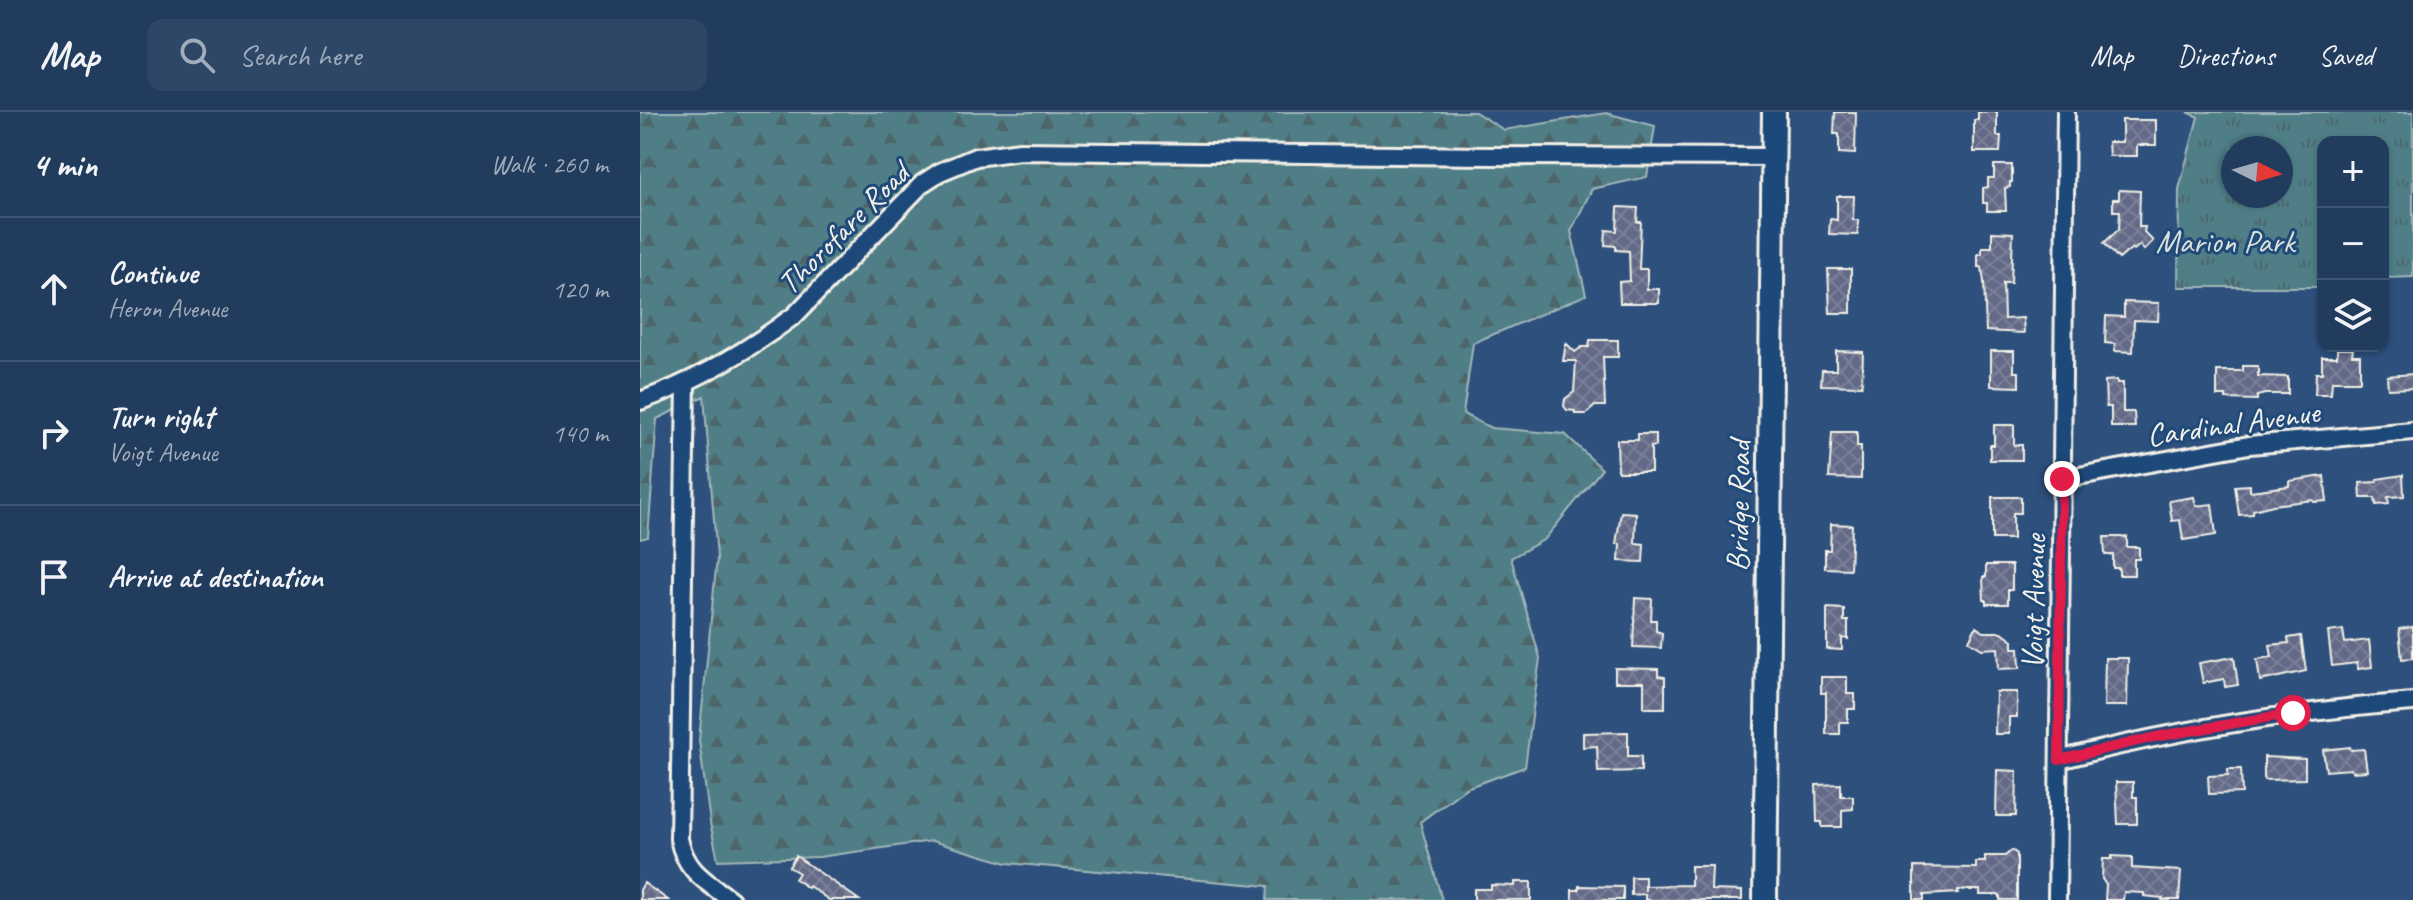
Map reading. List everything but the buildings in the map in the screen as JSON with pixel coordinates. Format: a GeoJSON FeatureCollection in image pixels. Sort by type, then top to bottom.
{"type":"FeatureCollection","features":[{"type":"Feature","properties":{"kind":"main road","name":"Bridge Road"},"geometry":{"type":"LineString","coordinates":[[1765,900],[1774,112]]}},
{"type":"Feature","properties":{"kind":"street","name":"Voigt Avenue"},"geometry":{"type":"LineString","coordinates":[[2057,900],[2066,112]]}},
{"type":"Feature","properties":{"kind":"street","name":"Thorofare Road"},"geometry":{"type":"LineString","coordinates":[[640,401],[686,383],[750,348],[795,315],[923,183],[958,163],[993,153],[1774,157]]}},
{"type":"Feature","properties":{"kind":"street"},"geometry":{"type":"LineString","coordinates":[[686,383],[679,839],[682,852],[694,872],[731,900]]}},
{"type":"Feature","properties":{"kind":"street","name":"Cardinal Avenue"},"geometry":{"type":"LineString","coordinates":[[2062,479],[2249,445],[2413,431]]}},
{"type":"Feature","properties":{"kind":"street"},"geometry":{"type":"LineString","coordinates":[[2059,760],[2141,739],[2293,713],[2413,702]]}},
{"type":"Feature","properties":{"kind":"green space"},"geometry":{"type":"Polygon","coordinates":[[[640,112],[1475,112],[1504,130],[1606,113],[1655,126],[1647,177],[1592,189],[1571,231],[1586,295],[1473,343],[1463,414],[1491,428],[1565,434],[1602,469],[1545,539],[1511,558],[1540,658],[1525,767],[1466,788],[1420,822],[1442,900],[1267,900],[1268,886],[1007,863],[932,841],[819,857],[718,860],[699,740],[717,558],[704,396],[657,419],[648,537],[640,539],[640,112]]]}},
{"type":"Feature","properties":{"kind":"green space","name":"Marion Park"},"geometry":{"type":"Polygon","coordinates":[[[2188,112],[2413,112],[2413,277],[2389,278],[2389,136],[2317,136],[2317,287],[2178,287],[2179,189],[2198,117],[2188,112]]]}},
{"type":"Feature","properties":{"kind":"route"},"geometry":{"type":"LineString","coordinates":[[2062,479],[2059,760],[2127,742],[2293,713]]}}]}
